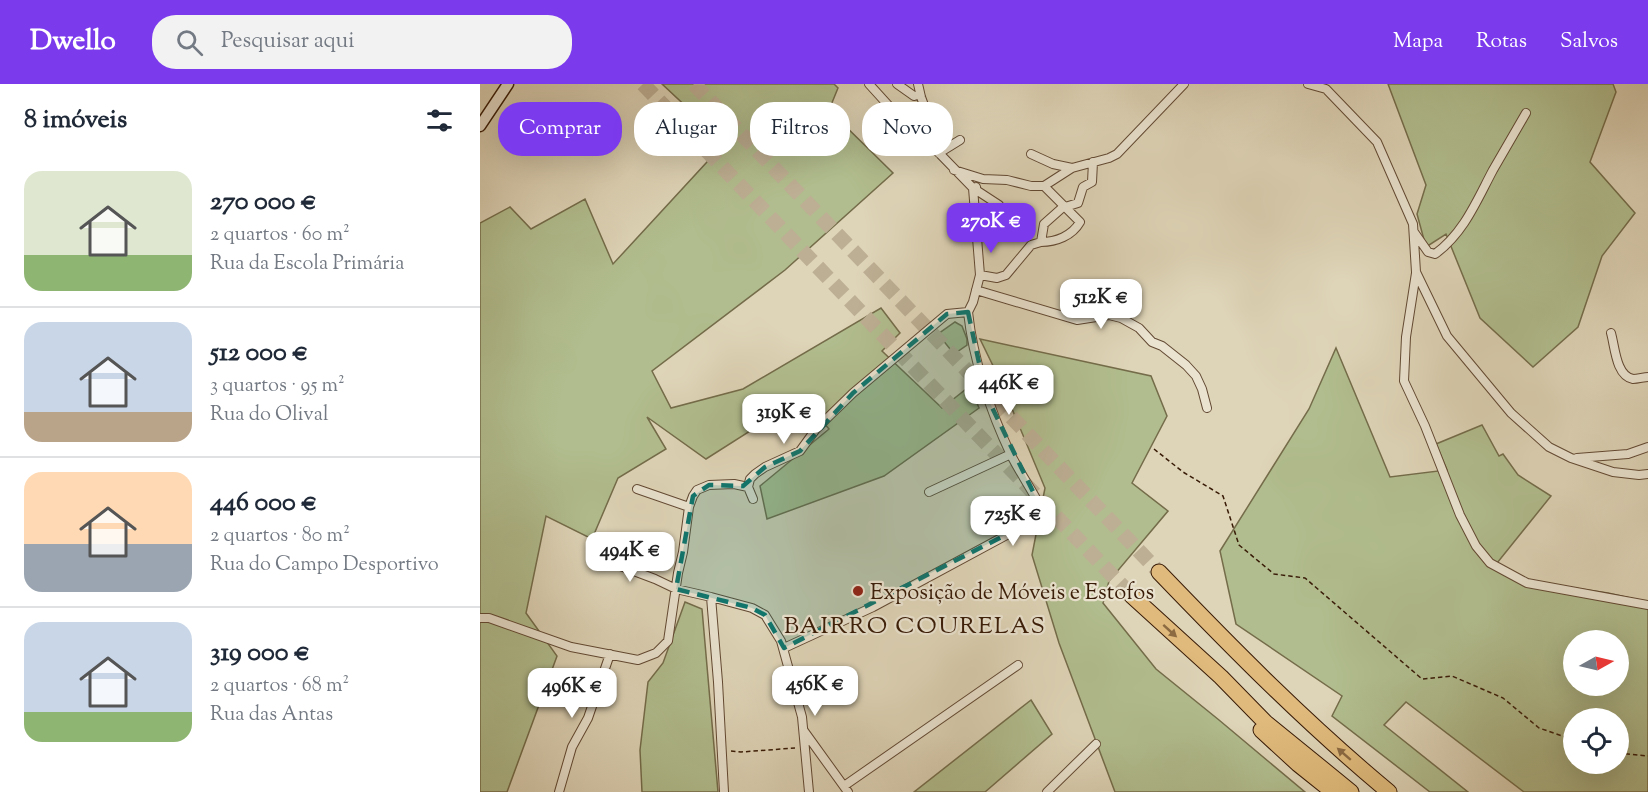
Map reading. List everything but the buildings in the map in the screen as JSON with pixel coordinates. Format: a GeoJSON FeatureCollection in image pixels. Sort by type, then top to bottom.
{"type":"FeatureCollection","features":[{"type":"Feature","properties":{"kind":"highway"},"geometry":{"type":"LineString","coordinates":[[1159,572],[1257,673],[1340,751],[1389,792]]}},
{"type":"Feature","properties":{"kind":"highway"},"geometry":{"type":"LineString","coordinates":[[1132,596],[1221,676],[1265,722],[1351,792]]}},
{"type":"Feature","properties":{"kind":"highway"},"geometry":{"type":"LineString","coordinates":[[1208,666],[1234,700],[1267,736],[1333,792]]}},
{"type":"Feature","properties":{"kind":"main road"},"geometry":{"type":"LineString","coordinates":[[480,126],[508,84]]}},
{"type":"Feature","properties":{"kind":"street"},"geometry":{"type":"LineString","coordinates":[[869,84],[886,102]]}},
{"type":"Feature","properties":{"kind":"street"},"geometry":{"type":"LineString","coordinates":[[897,84],[914,96],[920,94]]}},
{"type":"Feature","properties":{"kind":"street"},"geometry":{"type":"LineString","coordinates":[[918,84],[923,102]]}},
{"type":"Feature","properties":{"kind":"street"},"geometry":{"type":"LineString","coordinates":[[954,170],[983,179],[1044,186],[1072,168],[1117,154],[1184,84]]}},
{"type":"Feature","properties":{"kind":"street"},"geometry":{"type":"LineString","coordinates":[[1308,84],[1326,89],[1377,142],[1413,224],[1416,273],[1406,337],[1404,381],[1425,426],[1460,514],[1476,546],[1490,563],[1527,583],[1648,605]]}},
{"type":"Feature","properties":{"kind":"street"},"geometry":{"type":"LineString","coordinates":[[1414,232],[1428,252],[1436,254],[1442,250],[1468,219],[1526,113]]}},
{"type":"Feature","properties":{"kind":"street"},"geometry":{"type":"LineString","coordinates":[[953,144],[960,140]]}},
{"type":"Feature","properties":{"kind":"street"},"geometry":{"type":"LineString","coordinates":[[1031,154],[1053,164],[1072,168]]}},
{"type":"Feature","properties":{"kind":"street"},"geometry":{"type":"LineString","coordinates":[[942,156],[973,188],[999,205]]}},
{"type":"Feature","properties":{"kind":"street"},"geometry":{"type":"LineString","coordinates":[[1041,242],[1044,224],[1062,208],[1078,203],[1083,187],[1092,182],[1093,162]]}},
{"type":"Feature","properties":{"kind":"street"},"geometry":{"type":"LineString","coordinates":[[973,188],[992,179]]}},
{"type":"Feature","properties":{"kind":"street"},"geometry":{"type":"LineString","coordinates":[[980,275],[997,278],[1006,275],[1031,245],[1051,242],[1066,236],[1078,226],[1080,222],[1044,186]]}},
{"type":"Feature","properties":{"kind":"street"},"geometry":{"type":"LineString","coordinates":[[784,648],[873,607],[967,557],[1029,523],[1037,512],[1039,504],[1011,454],[986,395],[970,335],[968,312],[980,275],[973,188]]}},
{"type":"Feature","properties":{"kind":"street"},"geometry":{"type":"LineString","coordinates":[[1416,273],[1447,336],[1511,413],[1550,447],[1571,458],[1613,472],[1648,474]]}},
{"type":"Feature","properties":{"kind":"street"},"geometry":{"type":"LineString","coordinates":[[976,290],[1077,320],[1109,315],[1121,318],[1139,328],[1152,342],[1162,346],[1186,365],[1196,376],[1207,408]]}},
{"type":"Feature","properties":{"kind":"street"},"geometry":{"type":"LineString","coordinates":[[753,499],[748,487],[750,479],[765,467],[800,451],[816,429],[845,400],[947,314],[968,312]]}},
{"type":"Feature","properties":{"kind":"street"},"geometry":{"type":"LineString","coordinates":[[1611,333],[1618,364],[1624,375],[1634,379],[1648,377]]}},
{"type":"Feature","properties":{"kind":"street"},"geometry":{"type":"LineString","coordinates":[[1571,458],[1628,454],[1648,447]]}},
{"type":"Feature","properties":{"kind":"street"},"geometry":{"type":"LineString","coordinates":[[929,492],[1011,454]]}},
{"type":"Feature","properties":{"kind":"street"},"geometry":{"type":"LineString","coordinates":[[480,618],[489,618],[572,647],[638,660],[656,653],[668,641],[689,507],[693,496],[697,490],[709,485],[734,484],[748,487]]}},
{"type":"Feature","properties":{"kind":"street"},"geometry":{"type":"LineString","coordinates":[[637,489],[689,507]]}},
{"type":"Feature","properties":{"kind":"street"},"geometry":{"type":"LineString","coordinates":[[594,556],[676,589],[752,608],[765,615],[784,648],[801,717],[809,792]]}},
{"type":"Feature","properties":{"kind":"street"},"geometry":{"type":"LineString","coordinates":[[711,597],[724,792]]}},
{"type":"Feature","properties":{"kind":"street"},"geometry":{"type":"LineString","coordinates":[[559,792],[572,747],[588,718],[610,654]]}},
{"type":"Feature","properties":{"kind":"street"},"geometry":{"type":"LineString","coordinates":[[803,731],[846,789],[1018,665]]}},
{"type":"Feature","properties":{"kind":"street"},"geometry":{"type":"LineString","coordinates":[[1047,792],[1096,744]]}},
{"type":"Feature","properties":{"kind":"path"},"geometry":{"type":"LineString","coordinates":[[1154,449],[1183,472],[1223,496],[1239,545],[1274,574],[1305,578],[1422,679],[1452,676],[1503,698],[1539,728],[1563,736]]}},
{"type":"Feature","properties":{"kind":"path"},"geometry":{"type":"LineString","coordinates":[[722,750],[741,752],[805,748]]}},
{"type":"Feature","properties":{"kind":"path"},"geometry":{"type":"LineString","coordinates":[[1629,754],[1648,756]]}},
{"type":"Feature","properties":{"kind":"highlighted area"},"geometry":{"type":"Polygon","coordinates":[[[968,312],[986,395],[1039,504],[1029,523],[784,648],[765,615],[752,608],[676,589],[693,496],[709,485],[743,486],[765,467],[800,451],[853,393],[947,314],[968,312]]]}},
{"type":"Feature","properties":{"kind":"green space"},"geometry":{"type":"Polygon","coordinates":[[[662,84],[834,84],[838,88],[832,102],[750,102],[750,156],[850,156],[850,131],[862,142],[862,156],[876,156],[893,173],[785,270],[652,371],[671,408],[743,389],[881,308],[900,333],[882,351],[942,408],[970,386],[979,408],[884,476],[767,519],[760,486],[829,429],[802,398],[706,459],[647,417],[666,449],[618,478],[592,539],[546,516],[526,613],[557,656],[507,792],[480,792],[480,223],[510,207],[531,229],[585,199],[613,264],[712,156],[738,156],[738,102],[681,102],[662,84]]]}},
{"type":"Feature","properties":{"kind":"green space"},"geometry":{"type":"Polygon","coordinates":[[[1388,84],[1613,84],[1616,92],[1590,162],[1635,213],[1602,256],[1578,327],[1533,367],[1480,318],[1446,234],[1426,247],[1417,214],[1426,185],[1388,84]]]}},
{"type":"Feature","properties":{"kind":"green space"},"geometry":{"type":"Polygon","coordinates":[[[955,322],[962,326],[967,345],[954,354],[938,334],[955,322]]]}},
{"type":"Feature","properties":{"kind":"green space"},"geometry":{"type":"Polygon","coordinates":[[[980,339],[1151,376],[1167,416],[1132,483],[1168,511],[1109,581],[1103,603],[1156,669],[1305,792],[1115,792],[1059,643],[1032,555],[1045,488],[1000,380],[980,339]]]}},
{"type":"Feature","properties":{"kind":"green space"},"geometry":{"type":"Polygon","coordinates":[[[1336,348],[1390,477],[1447,470],[1436,444],[1482,425],[1499,456],[1503,454],[1518,475],[1551,496],[1497,563],[1534,582],[1608,593],[1648,602],[1648,792],[1524,792],[1406,702],[1384,725],[1468,792],[1430,792],[1332,716],[1342,696],[1236,624],[1220,551],[1309,409],[1336,348]]]}},
{"type":"Feature","properties":{"kind":"green space"},"geometry":{"type":"Polygon","coordinates":[[[685,602],[702,609],[718,792],[642,792],[640,750],[648,682],[663,663],[685,602]]]}},
{"type":"Feature","properties":{"kind":"green space"},"geometry":{"type":"Polygon","coordinates":[[[1031,700],[1052,734],[985,792],[914,792],[1031,700]]]}},
{"type":"Feature","properties":{"kind":"tunnel"},"geometry":{"type":"LineString","coordinates":[[643,84],[1132,596]]}},
{"type":"Feature","properties":{"kind":"tunnel"},"geometry":{"type":"LineString","coordinates":[[694,84],[1159,572]]}},
{"type":"Feature","properties":{"kind":"place","name":"Exposição de Móveis e Estofos"},"geometry":{"type":"Point","coordinates":[858,591]}},
{"type":"Feature","properties":{"kind":"district","name":"BAIRRO COURELAS"},"geometry":{"type":"Point","coordinates":[915,625]}}]}
